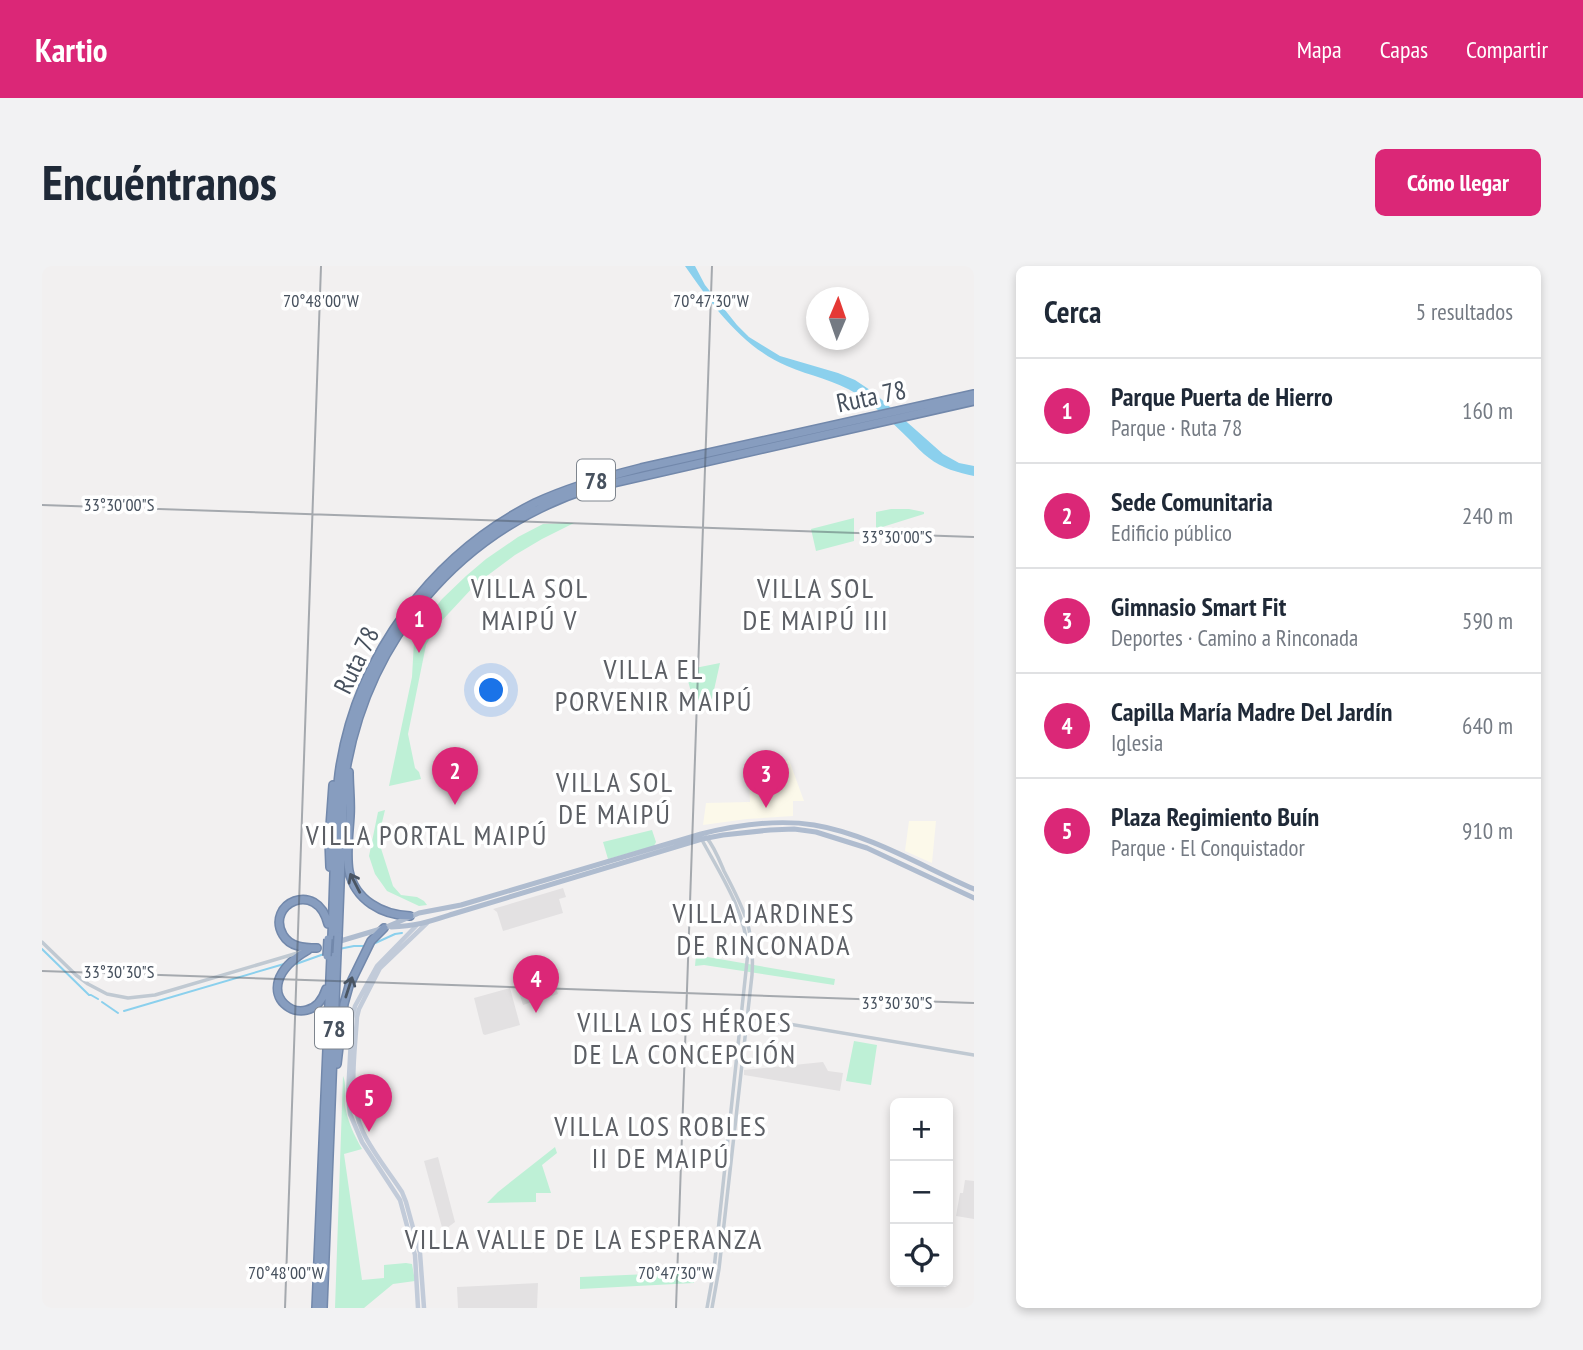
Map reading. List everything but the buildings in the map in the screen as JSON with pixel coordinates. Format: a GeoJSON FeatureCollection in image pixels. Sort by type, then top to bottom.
{"type":"FeatureCollection","features":[{"type":"Feature","properties":{"kind":"highway","name":"Ruta 78"},"geometry":{"type":"LineString","coordinates":[[332,937],[346,769],[358,719],[374,678],[412,614],[453,569],[480,546],[512,524],[552,503],[601,485],[905,413],[974,394]]}},
{"type":"Feature","properties":{"kind":"highway","name":"Ruta 78"},"geometry":{"type":"LineString","coordinates":[[905,413],[974,401]]}},
{"type":"Feature","properties":{"kind":"highway","name":"Ruta 78"},"geometry":{"type":"LineString","coordinates":[[332,937],[336,802],[349,727],[372,667],[387,640],[425,588],[452,561],[473,542],[509,518],[558,493],[599,479],[880,419]]}},
{"type":"Feature","properties":{"kind":"highway"},"geometry":{"type":"LineString","coordinates":[[328,924],[332,794],[338,757],[349,727]]}},
{"type":"Feature","properties":{"kind":"highway"},"geometry":{"type":"LineString","coordinates":[[351,747],[348,858],[352,880],[361,895],[376,908],[389,913],[413,915]]}},
{"type":"Feature","properties":{"kind":"highway"},"geometry":{"type":"LineString","coordinates":[[317,948],[299,947],[288,941],[280,930],[281,914],[291,903],[299,900],[316,903],[321,908],[332,937],[326,989],[326,1089]]}},
{"type":"Feature","properties":{"kind":"highway"},"geometry":{"type":"LineString","coordinates":[[331,1103],[344,1004],[349,986],[371,941],[384,928]]}},
{"type":"Feature","properties":{"kind":"highway"},"geometry":{"type":"LineString","coordinates":[[308,950],[291,961],[281,973],[277,987],[279,998],[285,1005],[297,1011],[307,1010],[320,1002],[326,989]]}},
{"type":"Feature","properties":{"kind":"highway","name":"78"},"geometry":{"type":"LineString","coordinates":[[323,1308],[331,1103],[332,955]]}},
{"type":"Feature","properties":{"kind":"highway","name":"78"},"geometry":{"type":"LineString","coordinates":[[316,1308],[332,955]]}},
{"type":"Feature","properties":{"kind":"main road"},"geometry":{"type":"LineString","coordinates":[[384,928],[427,923],[737,827],[780,823],[817,826],[866,841],[974,889]]}},
{"type":"Feature","properties":{"kind":"main road"},"geometry":{"type":"LineString","coordinates":[[308,950],[384,928],[423,911],[468,903],[704,837],[739,833],[778,830],[816,832],[867,848],[974,898]]}},
{"type":"Feature","properties":{"kind":"main road"},"geometry":{"type":"LineString","coordinates":[[423,911],[428,916],[427,923],[380,968],[359,1009],[354,1090],[356,1114],[363,1132],[406,1202],[420,1253],[424,1308]]}},
{"type":"Feature","properties":{"kind":"main road"},"geometry":{"type":"LineString","coordinates":[[413,915],[416,926]]}},
{"type":"Feature","properties":{"kind":"main road"},"geometry":{"type":"LineString","coordinates":[[416,926],[377,966],[354,1010],[348,1096],[350,1114],[357,1133],[400,1200],[415,1255],[418,1308]]}},
{"type":"Feature","properties":{"kind":"main road"},"geometry":{"type":"LineString","coordinates":[[407,927],[409,934]]}},
{"type":"Feature","properties":{"kind":"street"},"geometry":{"type":"LineString","coordinates":[[704,837],[742,906],[751,933],[752,964],[710,1308]]}},
{"type":"Feature","properties":{"kind":"street"},"geometry":{"type":"LineString","coordinates":[[42,942],[76,975],[93,987],[111,996],[128,999],[155,995],[308,950]]}},
{"type":"Feature","properties":{"kind":"street"},"geometry":{"type":"LineString","coordinates":[[744,1016],[974,1055]]}},
{"type":"Feature","properties":{"kind":"shaded area"},"geometry":{"type":"Polygon","coordinates":[[[789,760],[804,801],[793,801],[793,816],[703,825],[706,803],[750,802],[749,774],[789,760]]]}},
{"type":"Feature","properties":{"kind":"shaded area"},"geometry":{"type":"Polygon","coordinates":[[[909,821],[936,821],[932,863],[905,851],[909,821]]]}},
{"type":"Feature","properties":{"kind":"shaded area"},"geometry":{"type":"Polygon","coordinates":[[[563,888],[566,897],[559,899],[563,913],[503,931],[497,912],[493,909],[563,888]]]}},
{"type":"Feature","properties":{"kind":"shaded area"},"geometry":{"type":"Polygon","coordinates":[[[553,979],[558,994],[523,1005],[518,989],[553,979]]]}},
{"type":"Feature","properties":{"kind":"shaded area"},"geometry":{"type":"Polygon","coordinates":[[[510,988],[520,1025],[483,1034],[474,998],[510,988]]]}},
{"type":"Feature","properties":{"kind":"shaded area"},"geometry":{"type":"Polygon","coordinates":[[[823,1062],[828,1071],[843,1073],[840,1091],[744,1075],[744,1070],[823,1062]]]}},
{"type":"Feature","properties":{"kind":"shaded area"},"geometry":{"type":"Polygon","coordinates":[[[438,1157],[455,1222],[443,1231],[424,1161],[438,1157]]]}},
{"type":"Feature","properties":{"kind":"shaded area"},"geometry":{"type":"Polygon","coordinates":[[[965,1180],[974,1181],[974,1219],[956,1216],[965,1180]]]}},
{"type":"Feature","properties":{"kind":"shaded area"},"geometry":{"type":"Polygon","coordinates":[[[538,1283],[537,1308],[458,1308],[457,1287],[538,1283]]]}},
{"type":"Feature","properties":{"kind":"green space"},"geometry":{"type":"Polygon","coordinates":[[[909,509],[924,514],[876,529],[876,512],[909,509]]]}},
{"type":"Feature","properties":{"kind":"green space"},"geometry":{"type":"Polygon","coordinates":[[[854,518],[854,541],[816,551],[811,529],[854,518]]]}},
{"type":"Feature","properties":{"kind":"green space"},"geometry":{"type":"Polygon","coordinates":[[[574,523],[515,555],[476,584],[436,627],[426,645],[408,734],[415,768],[421,779],[389,786],[412,677],[414,641],[428,617],[466,576],[518,537],[543,524],[574,523]]]}},
{"type":"Feature","properties":{"kind":"green space"},"geometry":{"type":"Polygon","coordinates":[[[720,663],[712,699],[694,703],[685,670],[720,663]]]}},
{"type":"Feature","properties":{"kind":"green space"},"geometry":{"type":"Polygon","coordinates":[[[385,810],[378,839],[393,886],[401,895],[417,897],[427,905],[419,906],[387,891],[375,874],[369,856],[378,812],[385,810]]]}},
{"type":"Feature","properties":{"kind":"green space"},"geometry":{"type":"Polygon","coordinates":[[[652,830],[656,842],[654,846],[608,859],[603,842],[652,830]]]}},
{"type":"Feature","properties":{"kind":"green space"},"geometry":{"type":"Polygon","coordinates":[[[696,955],[835,979],[834,985],[704,965],[695,966],[696,955]]]}},
{"type":"Feature","properties":{"kind":"green space"},"geometry":{"type":"Polygon","coordinates":[[[854,1041],[877,1045],[871,1085],[846,1081],[854,1041]]]}},
{"type":"Feature","properties":{"kind":"green space"},"geometry":{"type":"Polygon","coordinates":[[[343,1076],[347,1116],[362,1149],[344,1154],[362,1280],[384,1278],[384,1265],[406,1263],[412,1264],[415,1281],[393,1284],[364,1308],[335,1308],[343,1076]]]}},
{"type":"Feature","properties":{"kind":"green space"},"geometry":{"type":"Polygon","coordinates":[[[555,1147],[557,1153],[542,1165],[551,1193],[536,1193],[536,1202],[487,1203],[498,1192],[555,1147]]]}},
{"type":"Feature","properties":{"kind":"green space"},"geometry":{"type":"Polygon","coordinates":[[[694,1272],[694,1283],[580,1289],[580,1277],[694,1272]]]}},
{"type":"Feature","properties":{"kind":"water"},"geometry":{"type":"Polygon","coordinates":[[[685,266],[695,266],[705,285],[749,337],[780,356],[855,380],[873,392],[943,454],[959,463],[974,466],[974,476],[950,470],[934,462],[857,394],[787,366],[756,348],[729,324],[685,266]]]}},
{"type":"Feature","properties":{"kind":"waterway"},"geometry":{"type":"LineString","coordinates":[[371,945],[402,933]]}},
{"type":"Feature","properties":{"kind":"waterway"},"geometry":{"type":"LineString","coordinates":[[339,949],[364,946]]}},
{"type":"Feature","properties":{"kind":"waterway"},"geometry":{"type":"LineString","coordinates":[[42,949],[89,995],[98,999]]}},
{"type":"Feature","properties":{"kind":"waterway"},"geometry":{"type":"LineString","coordinates":[[296,964],[324,954]]}},
{"type":"Feature","properties":{"kind":"waterway"},"geometry":{"type":"LineString","coordinates":[[124,1011],[284,964]]}},
{"type":"Feature","properties":{"kind":"waterway"},"geometry":{"type":"LineString","coordinates":[[102,1002],[118,1013]]}},
{"type":"Feature","properties":{"kind":"place","name":"Parque Puerta de Hierro"},"geometry":{"type":"Point","coordinates":[419,653]}},
{"type":"Feature","properties":{"kind":"place","name":"Sede Comunitaria"},"geometry":{"type":"Point","coordinates":[455,805]}},
{"type":"Feature","properties":{"kind":"place","name":"Gimnasio Smart Fit"},"geometry":{"type":"Point","coordinates":[766,808]}},
{"type":"Feature","properties":{"kind":"place","name":"Capilla María Madre Del Jardín"},"geometry":{"type":"Point","coordinates":[536,1013]}},
{"type":"Feature","properties":{"kind":"place","name":"Plaza Regimiento Buín"},"geometry":{"type":"Point","coordinates":[369,1132]}},
{"type":"Feature","properties":{"kind":"district","name":"VILLA SOL MAIPÚ V"},"geometry":{"type":"Point","coordinates":[530,603]}},
{"type":"Feature","properties":{"kind":"district","name":"VILLA SOL DE MAIPÚ III"},"geometry":{"type":"Point","coordinates":[816,603]}},
{"type":"Feature","properties":{"kind":"district","name":"VILLA EL PORVENIR MAIPÚ"},"geometry":{"type":"Point","coordinates":[654,684]}},
{"type":"Feature","properties":{"kind":"district","name":"VILLA SOL DE MAIPÚ"},"geometry":{"type":"Point","coordinates":[615,797]}},
{"type":"Feature","properties":{"kind":"district","name":"VILLA PORTAL MAIPÚ"},"geometry":{"type":"Point","coordinates":[427,834]}},
{"type":"Feature","properties":{"kind":"district","name":"VILLA JARDINES DE RINCONADA"},"geometry":{"type":"Point","coordinates":[764,928]}},
{"type":"Feature","properties":{"kind":"district","name":"VILLA LOS HÉROES DE LA CONCEPCIÓN"},"geometry":{"type":"Point","coordinates":[685,1037]}},
{"type":"Feature","properties":{"kind":"district","name":"VILLA LOS ROBLES II DE MAIPÚ"},"geometry":{"type":"Point","coordinates":[661,1141]}},
{"type":"Feature","properties":{"kind":"district","name":"VILLA VALLE DE LA ESPERANZA"},"geometry":{"type":"Point","coordinates":[584,1238]}}]}
